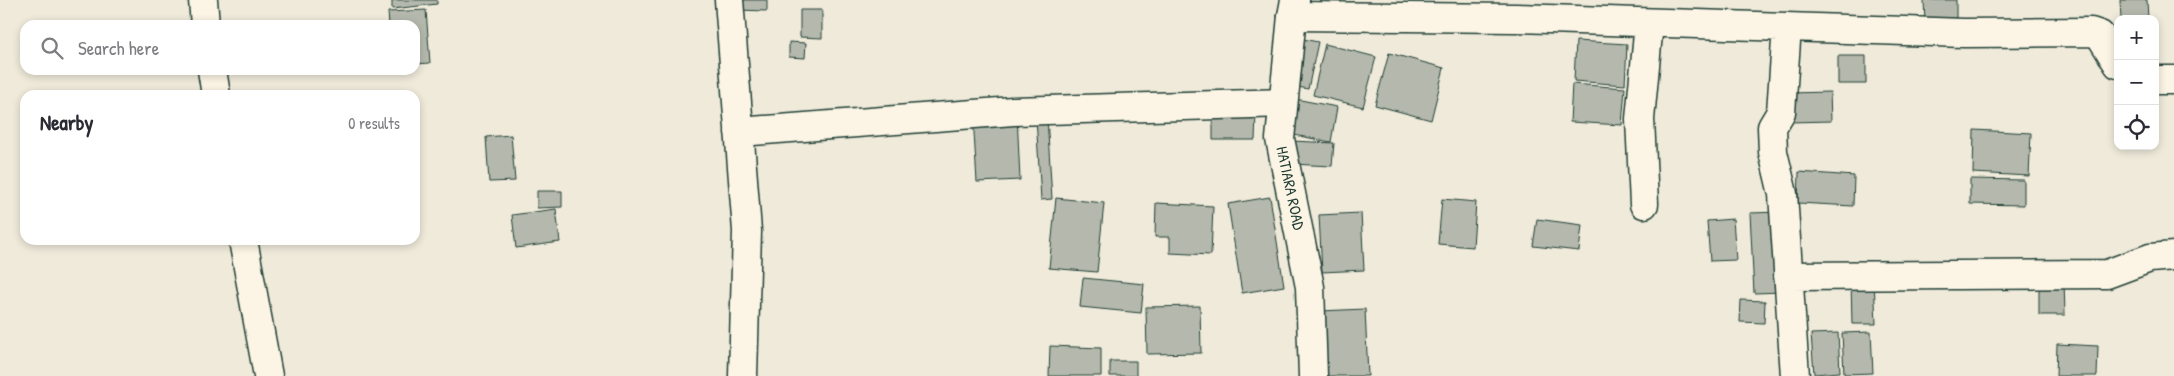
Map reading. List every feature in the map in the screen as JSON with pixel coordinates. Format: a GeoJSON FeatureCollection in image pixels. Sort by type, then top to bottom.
{"type":"FeatureCollection","features":[{"type":"Feature","properties":{"kind":"street"},"geometry":{"type":"LineString","coordinates":[[203,0],[205,20]]}},
{"type":"Feature","properties":{"kind":"street"},"geometry":{"type":"LineString","coordinates":[[729,0],[748,255],[743,376]]}},
{"type":"Feature","properties":{"kind":"street"},"geometry":{"type":"LineString","coordinates":[[1293,8],[1649,23],[1964,33],[2091,32],[2100,36],[2115,60]]}},
{"type":"Feature","properties":{"kind":"street","name":"HATIARA ROAD"},"geometry":{"type":"LineString","coordinates":[[1293,8],[1280,139],[1310,287],[1313,376]]}},
{"type":"Feature","properties":{"kind":"street"},"geometry":{"type":"LineString","coordinates":[[1644,204],[1640,119],[1649,23]]}},
{"type":"Feature","properties":{"kind":"street"},"geometry":{"type":"LineString","coordinates":[[1786,27],[1781,112],[1772,127],[1774,152],[1783,194],[1795,376]]}},
{"type":"Feature","properties":{"kind":"street"},"geometry":{"type":"LineString","coordinates":[[213,75],[215,90]]}},
{"type":"Feature","properties":{"kind":"street"},"geometry":{"type":"LineString","coordinates":[[2159,80],[2174,80]]}},
{"type":"Feature","properties":{"kind":"street"},"geometry":{"type":"LineString","coordinates":[[739,132],[1013,111],[1283,103]]}},
{"type":"Feature","properties":{"kind":"street"},"geometry":{"type":"LineString","coordinates":[[244,245],[268,376]]}},
{"type":"Feature","properties":{"kind":"street"},"geometry":{"type":"LineString","coordinates":[[1788,276],[2107,274],[2158,256],[2174,256]]}},
{"type":"Feature","properties":{"kind":"building"},"geometry":{"type":"Polygon","coordinates":[[[392,0],[437,0],[437,4],[392,9],[392,0]]]}},
{"type":"Feature","properties":{"kind":"building"},"geometry":{"type":"Polygon","coordinates":[[[738,0],[767,0],[767,11],[738,10],[738,0]]]}},
{"type":"Feature","properties":{"kind":"building"},"geometry":{"type":"Polygon","coordinates":[[[1924,0],[1956,0],[1956,23],[1925,23],[1924,0]]]}},
{"type":"Feature","properties":{"kind":"building"},"geometry":{"type":"Polygon","coordinates":[[[2120,0],[2147,0],[2148,15],[2121,15],[2120,0]]]}},
{"type":"Feature","properties":{"kind":"building"},"geometry":{"type":"Polygon","coordinates":[[[426,10],[430,63],[420,64],[420,20],[389,20],[388,12],[426,10]]]}},
{"type":"Feature","properties":{"kind":"building"},"geometry":{"type":"Polygon","coordinates":[[[800,10],[822,10],[822,38],[800,37],[800,10]]]}},
{"type":"Feature","properties":{"kind":"building"},"geometry":{"type":"Polygon","coordinates":[[[1298,38],[1318,42],[1308,89],[1288,85],[1298,38]]]}},
{"type":"Feature","properties":{"kind":"building"},"geometry":{"type":"Polygon","coordinates":[[[1576,41],[1627,44],[1625,85],[1574,81],[1576,41]]]}},
{"type":"Feature","properties":{"kind":"building"},"geometry":{"type":"Polygon","coordinates":[[[789,42],[806,43],[805,58],[789,57],[789,42]]]}},
{"type":"Feature","properties":{"kind":"building"},"geometry":{"type":"Polygon","coordinates":[[[1325,44],[1376,57],[1363,107],[1313,95],[1325,44]]]}},
{"type":"Feature","properties":{"kind":"building"},"geometry":{"type":"Polygon","coordinates":[[[1389,53],[1444,68],[1431,120],[1375,105],[1389,53]]]}},
{"type":"Feature","properties":{"kind":"building"},"geometry":{"type":"Polygon","coordinates":[[[1838,56],[1866,56],[1866,84],[1838,84],[1838,56]]]}},
{"type":"Feature","properties":{"kind":"building"},"geometry":{"type":"Polygon","coordinates":[[[1572,84],[1625,88],[1622,125],[1570,122],[1572,84]]]}},
{"type":"Feature","properties":{"kind":"building"},"geometry":{"type":"Polygon","coordinates":[[[1830,92],[1831,121],[1790,122],[1789,93],[1830,92]]]}},
{"type":"Feature","properties":{"kind":"building"},"geometry":{"type":"Polygon","coordinates":[[[1290,98],[1337,107],[1331,142],[1283,133],[1290,98]]]}},
{"type":"Feature","properties":{"kind":"building"},"geometry":{"type":"Polygon","coordinates":[[[1213,112],[1256,113],[1255,140],[1213,140],[1213,112]]]}},
{"type":"Feature","properties":{"kind":"building"},"geometry":{"type":"Polygon","coordinates":[[[1017,114],[1020,180],[977,182],[973,116],[1017,114]]]}},
{"type":"Feature","properties":{"kind":"building"},"geometry":{"type":"Polygon","coordinates":[[[1036,117],[1047,117],[1052,199],[1041,200],[1036,117]]]}},
{"type":"Feature","properties":{"kind":"building"},"geometry":{"type":"Polygon","coordinates":[[[1974,130],[2031,133],[2029,176],[1973,173],[1974,130]]]}},
{"type":"Feature","properties":{"kind":"building"},"geometry":{"type":"Polygon","coordinates":[[[511,135],[515,181],[489,182],[486,137],[511,135]]]}},
{"type":"Feature","properties":{"kind":"building"},"geometry":{"type":"Polygon","coordinates":[[[1292,141],[1334,143],[1332,166],[1291,164],[1292,141]]]}},
{"type":"Feature","properties":{"kind":"building"},"geometry":{"type":"Polygon","coordinates":[[[1799,172],[1854,176],[1853,206],[1798,203],[1799,172]]]}},
{"type":"Feature","properties":{"kind":"building"},"geometry":{"type":"Polygon","coordinates":[[[1970,179],[2024,180],[2024,205],[1970,204],[1970,179]]]}},
{"type":"Feature","properties":{"kind":"building"},"geometry":{"type":"Polygon","coordinates":[[[537,191],[562,191],[562,207],[537,208],[537,191]]]}},
{"type":"Feature","properties":{"kind":"building"},"geometry":{"type":"Polygon","coordinates":[[[1270,197],[1284,286],[1242,293],[1228,204],[1270,197]]]}},
{"type":"Feature","properties":{"kind":"building"},"geometry":{"type":"Polygon","coordinates":[[[1056,198],[1104,203],[1097,272],[1049,268],[1056,198]]]}},
{"type":"Feature","properties":{"kind":"building"},"geometry":{"type":"Polygon","coordinates":[[[1442,199],[1476,202],[1473,247],[1438,244],[1442,199]]]}},
{"type":"Feature","properties":{"kind":"building"},"geometry":{"type":"Polygon","coordinates":[[[1156,203],[1213,206],[1211,255],[1170,253],[1170,237],[1155,237],[1156,203]]]}},
{"type":"Feature","properties":{"kind":"building"},"geometry":{"type":"Polygon","coordinates":[[[556,209],[560,242],[516,248],[512,215],[556,209]]]}},
{"type":"Feature","properties":{"kind":"building"},"geometry":{"type":"Polygon","coordinates":[[[1780,212],[1784,292],[1754,293],[1750,213],[1780,212]]]}},
{"type":"Feature","properties":{"kind":"building"},"geometry":{"type":"Polygon","coordinates":[[[1361,213],[1364,270],[1322,272],[1319,215],[1361,213]]]}},
{"type":"Feature","properties":{"kind":"building"},"geometry":{"type":"Polygon","coordinates":[[[1537,219],[1582,225],[1579,251],[1533,246],[1537,219]]]}},
{"type":"Feature","properties":{"kind":"building"},"geometry":{"type":"Polygon","coordinates":[[[1733,219],[1736,260],[1710,261],[1707,221],[1733,219]]]}},
{"type":"Feature","properties":{"kind":"building"},"geometry":{"type":"Polygon","coordinates":[[[1083,278],[1144,284],[1141,313],[1080,307],[1083,278]]]}},
{"type":"Feature","properties":{"kind":"building"},"geometry":{"type":"Polygon","coordinates":[[[1874,280],[1876,324],[1852,324],[1851,281],[1874,280]]]}},
{"type":"Feature","properties":{"kind":"building"},"geometry":{"type":"Polygon","coordinates":[[[2039,280],[2064,280],[2065,315],[2039,315],[2039,280]]]}},
{"type":"Feature","properties":{"kind":"building"},"geometry":{"type":"Polygon","coordinates":[[[1741,300],[1765,301],[1764,323],[1740,322],[1741,300]]]}},
{"type":"Feature","properties":{"kind":"building"},"geometry":{"type":"Polygon","coordinates":[[[1200,306],[1201,353],[1147,354],[1146,307],[1200,306]]]}},
{"type":"Feature","properties":{"kind":"building"},"geometry":{"type":"Polygon","coordinates":[[[1365,309],[1368,376],[1323,376],[1320,311],[1365,309]]]}},
{"type":"Feature","properties":{"kind":"building"},"geometry":{"type":"Polygon","coordinates":[[[1871,332],[1873,373],[1844,374],[1842,333],[1871,332]]]}},
{"type":"Feature","properties":{"kind":"building"},"geometry":{"type":"Polygon","coordinates":[[[1838,333],[1840,372],[1814,374],[1811,334],[1838,333]]]}},
{"type":"Feature","properties":{"kind":"building"},"geometry":{"type":"Polygon","coordinates":[[[2057,344],[2098,346],[2097,376],[2056,376],[2057,344]]]}},
{"type":"Feature","properties":{"kind":"building"},"geometry":{"type":"Polygon","coordinates":[[[1050,346],[1101,348],[1101,376],[1049,376],[1050,346]]]}},
{"type":"Feature","properties":{"kind":"building"},"geometry":{"type":"Polygon","coordinates":[[[1110,361],[1136,361],[1136,376],[1110,376],[1110,361]]]}}]}
